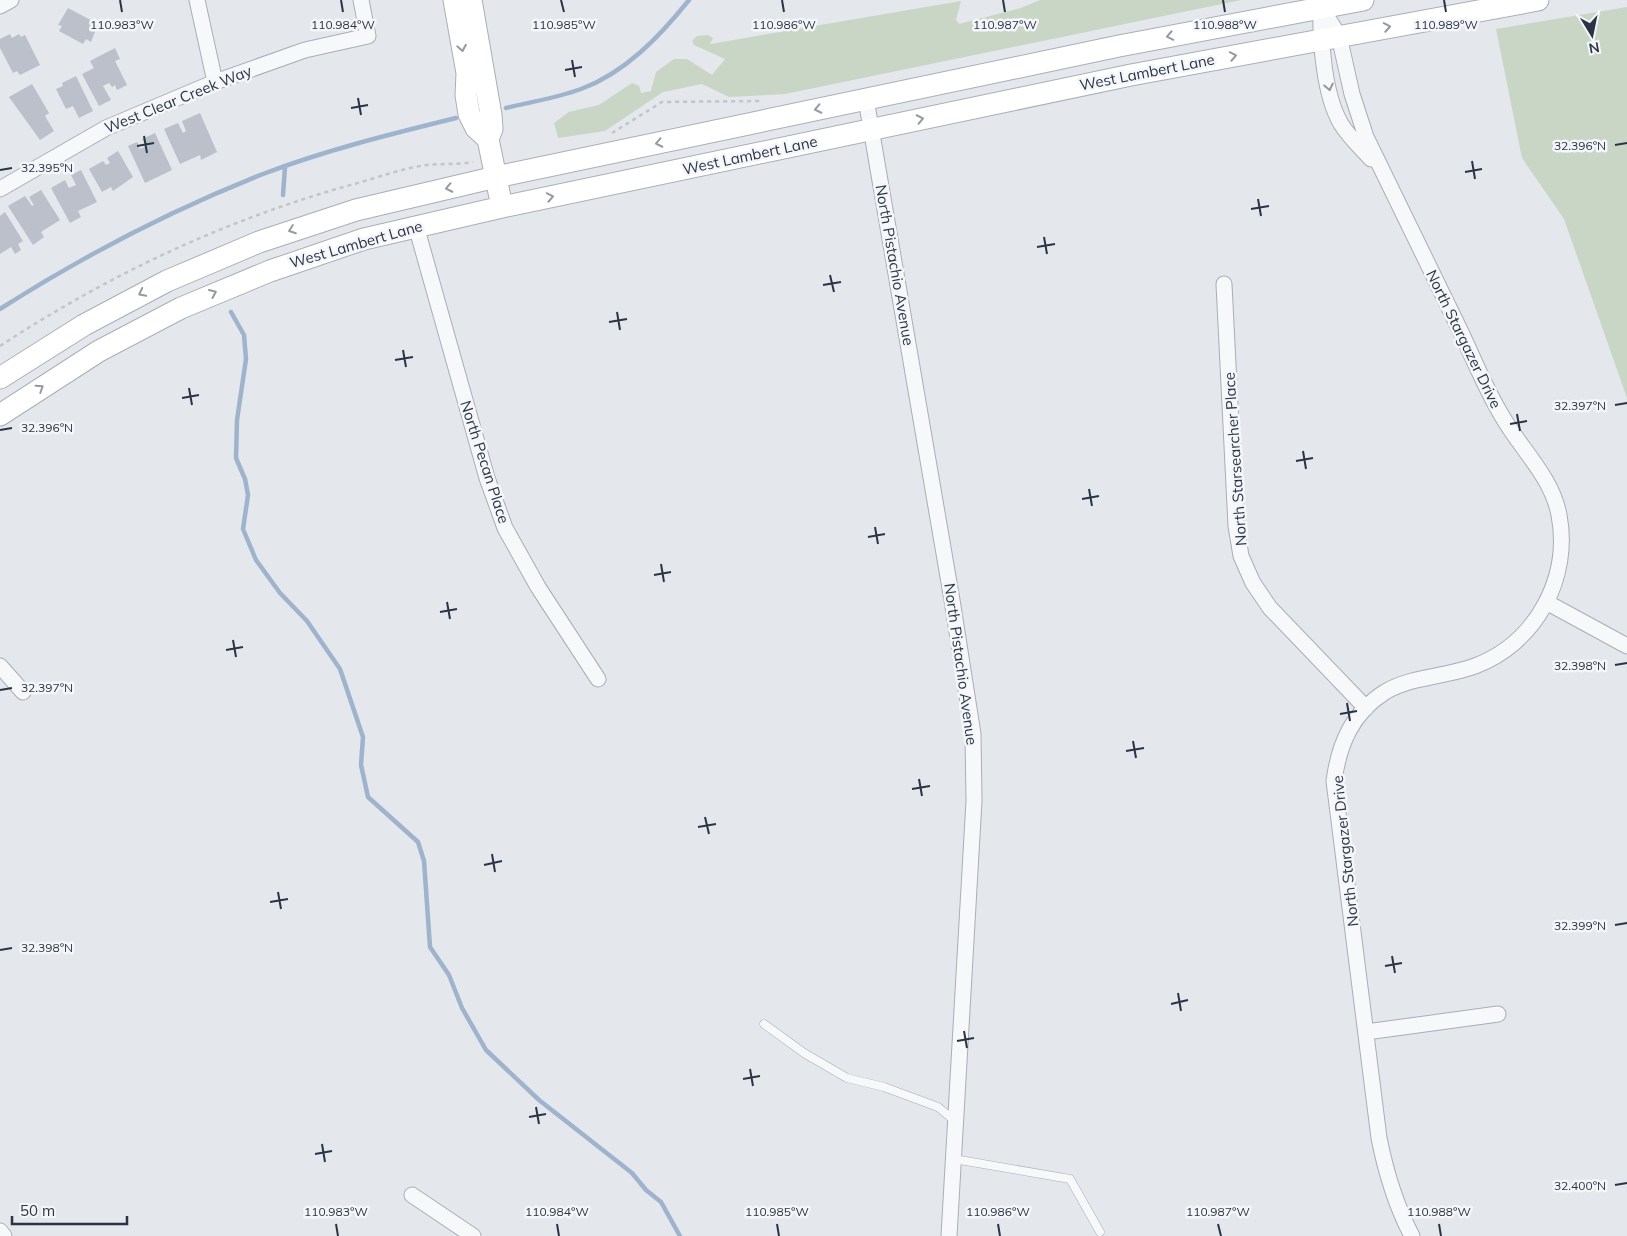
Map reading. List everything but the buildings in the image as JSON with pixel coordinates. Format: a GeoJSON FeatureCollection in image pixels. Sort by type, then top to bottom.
{"type":"FeatureCollection","features":[{"type":"Feature","properties":{"kind":"main road"},"geometry":{"type":"LineString","coordinates":[[454,0],[467,73],[466,94],[469,114],[476,128],[488,139]]}},
{"type":"Feature","properties":{"kind":"main road"},"geometry":{"type":"LineString","coordinates":[[471,0],[491,115],[492,129],[488,139],[502,207]]}},
{"type":"Feature","properties":{"kind":"main road","name":"West Lambert Lane"},"geometry":{"type":"LineString","coordinates":[[0,378],[47,347],[122,304],[213,260],[308,224],[356,210],[496,177],[1119,46],[1363,0]]}},
{"type":"Feature","properties":{"kind":"main road","name":"West Lambert Lane"},"geometry":{"type":"LineString","coordinates":[[0,416],[99,351],[216,292],[318,253],[416,226],[1131,75],[1538,0]]}},
{"type":"Feature","properties":{"kind":"street"},"geometry":{"type":"LineString","coordinates":[[0,6],[11,0]]}},
{"type":"Feature","properties":{"kind":"street"},"geometry":{"type":"LineString","coordinates":[[197,0],[215,82]]}},
{"type":"Feature","properties":{"kind":"street","name":"West Clear Creek Way"},"geometry":{"type":"LineString","coordinates":[[0,190],[106,128],[215,82],[305,50],[368,36],[361,0]]}},
{"type":"Feature","properties":{"kind":"street","name":"North Stargazer Drive"},"geometry":{"type":"LineString","coordinates":[[1321,7],[1330,38],[1366,137],[1502,416],[1543,476],[1553,495],[1559,513],[1561,535],[1560,560],[1548,603],[1525,633],[1504,652],[1476,666],[1447,675],[1410,682],[1386,692],[1366,708],[1346,734],[1338,754],[1334,781],[1379,1138],[1387,1180],[1400,1214],[1412,1236]]}},
{"type":"Feature","properties":{"kind":"street","name":"North Stargazer Drive"},"geometry":{"type":"LineString","coordinates":[[1330,38],[1337,116],[1350,137],[1384,173]]}},
{"type":"Feature","properties":{"kind":"street","name":"North Pistachio Avenue"},"geometry":{"type":"LineString","coordinates":[[866,99],[973,734],[974,801],[949,1236]]}},
{"type":"Feature","properties":{"kind":"street","name":"North Pecan Place"},"geometry":{"type":"LineString","coordinates":[[416,226],[487,478],[505,528],[538,587],[598,679]]}},
{"type":"Feature","properties":{"kind":"street","name":"North Starsearcher Place"},"geometry":{"type":"LineString","coordinates":[[1224,284],[1236,526],[1241,556],[1253,584],[1270,608],[1366,708]]}},
{"type":"Feature","properties":{"kind":"street"},"geometry":{"type":"LineString","coordinates":[[1548,603],[1627,646]]}},
{"type":"Feature","properties":{"kind":"street"},"geometry":{"type":"LineString","coordinates":[[0,666],[23,692]]}},
{"type":"Feature","properties":{"kind":"street"},"geometry":{"type":"LineString","coordinates":[[1366,1032],[1498,1014]]}},
{"type":"Feature","properties":{"kind":"street"},"geometry":{"type":"LineString","coordinates":[[412,1196],[473,1236]]}},
{"type":"Feature","properties":{"kind":"street"},"geometry":{"type":"LineString","coordinates":[[0,1231],[4,1236]]}},
{"type":"Feature","properties":{"kind":"lane"},"geometry":{"type":"LineString","coordinates":[[764,1024],[804,1053],[847,1078],[884,1087],[938,1108],[956,1122]]}},
{"type":"Feature","properties":{"kind":"lane"},"geometry":{"type":"LineString","coordinates":[[954,1159],[1070,1179],[1100,1232]]}},
{"type":"Feature","properties":{"kind":"path"},"geometry":{"type":"LineString","coordinates":[[611,134],[662,102],[768,101]]}},
{"type":"Feature","properties":{"kind":"path"},"geometry":{"type":"LineString","coordinates":[[459,164],[473,162]]}},
{"type":"Feature","properties":{"kind":"green space"},"geometry":{"type":"Polygon","coordinates":[[[1040,0],[1241,0],[785,94],[729,97],[702,84],[663,92],[605,131],[558,138],[554,123],[569,112],[599,105],[632,83],[639,86],[641,93],[651,91],[656,72],[674,59],[687,59],[712,75],[725,59],[694,45],[692,41],[697,36],[708,35],[713,38],[710,44],[961,1],[956,20],[959,24],[1021,8],[1040,0]]]}},
{"type":"Feature","properties":{"kind":"green space"},"geometry":{"type":"Polygon","coordinates":[[[1627,7],[1627,398],[1564,219],[1522,158],[1496,29],[1627,7]]]}},
{"type":"Feature","properties":{"kind":"waterway"},"geometry":{"type":"LineString","coordinates":[[506,108],[572,92],[597,82],[641,52],[689,0]]}},
{"type":"Feature","properties":{"kind":"waterway"},"geometry":{"type":"LineString","coordinates":[[0,309],[31,289],[128,235],[229,188],[287,165],[335,150],[456,118]]}},
{"type":"Feature","properties":{"kind":"waterway"},"geometry":{"type":"LineString","coordinates":[[283,195],[285,167]]}},
{"type":"Feature","properties":{"kind":"waterway"},"geometry":{"type":"LineString","coordinates":[[231,312],[244,335],[246,359],[237,420],[236,458],[245,479],[248,495],[243,529],[256,560],[280,593],[307,621],[340,669],[363,737],[361,765],[368,797],[418,842],[424,861],[430,947],[449,975],[462,1008],[486,1050],[539,1100],[632,1173],[646,1190],[661,1202],[680,1236]]}}]}
